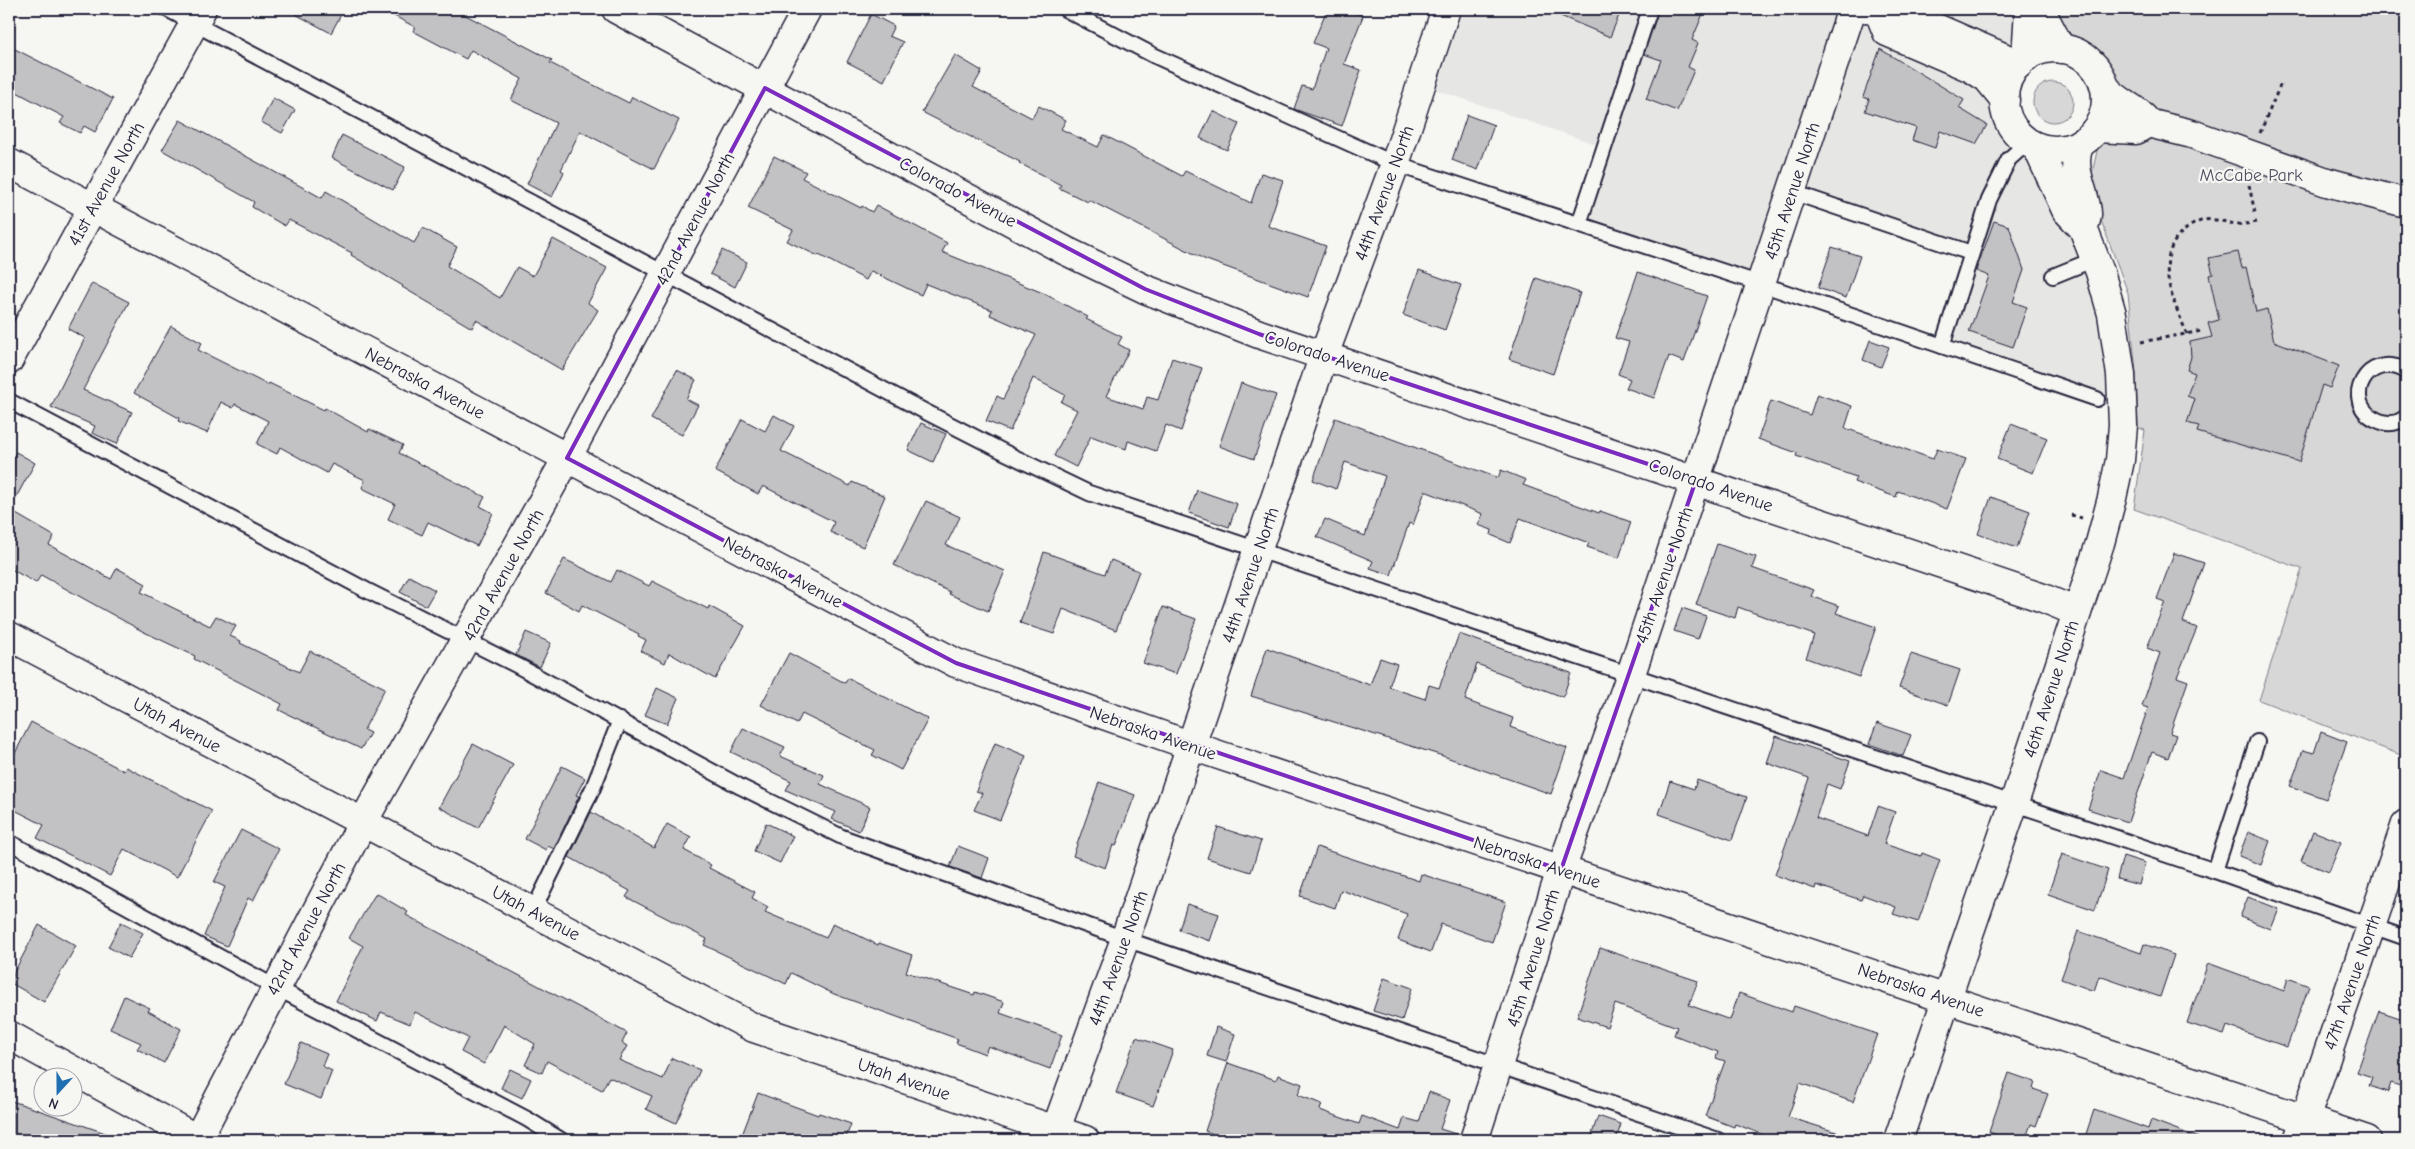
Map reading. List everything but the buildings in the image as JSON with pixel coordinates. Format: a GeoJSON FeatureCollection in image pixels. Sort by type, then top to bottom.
{"type":"FeatureCollection","features":[{"type":"Feature","properties":{"kind":"street","name":"Colorado Avenue"},"geometry":{"type":"LineString","coordinates":[[616,9],[1066,250],[1145,289],[1258,334],[1696,480],[2043,598],[2077,612]]}},
{"type":"Feature","properties":{"kind":"street","name":"42nd Avenue North"},"geometry":{"type":"LineString","coordinates":[[197,1140],[275,987],[363,822],[467,640],[567,458],[807,9]]}},
{"type":"Feature","properties":{"kind":"street","name":"44th Avenue North"},"geometry":{"type":"LineString","coordinates":[[1054,1135],[1192,746],[1324,355],[1395,164],[1446,9]]}},
{"type":"Feature","properties":{"kind":"street"},"geometry":{"type":"LineString","coordinates":[[2022,61],[2029,9]]}},
{"type":"Feature","properties":{"kind":"street"},"geometry":{"type":"LineString","coordinates":[[2040,9],[2061,49]]}},
{"type":"Feature","properties":{"kind":"street"},"geometry":{"type":"LineString","coordinates":[[1867,10],[1895,10],[2022,61]]}},
{"type":"Feature","properties":{"kind":"street"},"geometry":{"type":"LineString","coordinates":[[1867,10],[1887,32],[1971,68],[1987,78],[2005,100]]}},
{"type":"Feature","properties":{"kind":"street","name":"45th Avenue North"},"geometry":{"type":"LineString","coordinates":[[1474,1140],[1500,1065],[1561,870],[1631,674],[1792,192],[1867,10]]}},
{"type":"Feature","properties":{"kind":"street","name":"41st Avenue North"},"geometry":{"type":"LineString","coordinates":[[9,360],[198,16]]}},
{"type":"Feature","properties":{"kind":"street"},"geometry":{"type":"LineString","coordinates":[[2089,135],[2106,109],[2101,76],[2091,63],[2077,53],[2061,49],[2045,49],[2022,61],[2010,76],[2005,90],[2005,100],[2009,119],[2016,132],[2032,145],[2058,150],[2089,135],[2136,130],[2148,123],[2192,134],[2327,182],[2406,203]]}},
{"type":"Feature","properties":{"kind":"street"},"geometry":{"type":"LineString","coordinates":[[2104,88],[2120,102],[2142,113],[2148,123]]}},
{"type":"Feature","properties":{"kind":"street","name":"46th Avenue North"},"geometry":{"type":"LineString","coordinates":[[2083,228],[2088,214],[2076,174],[2076,153],[2089,135]]}},
{"type":"Feature","properties":{"kind":"street","name":"46th Avenue North"},"geometry":{"type":"LineString","coordinates":[[1898,1140],[2014,803],[2077,612],[2107,519],[2120,460],[2123,408],[2118,346],[2112,314],[2096,259],[2083,228],[2066,210],[2032,145]]}},
{"type":"Feature","properties":{"kind":"street","name":"Nebraska Avenue"},"geometry":{"type":"LineString","coordinates":[[9,163],[956,663],[1192,746],[1947,998],[2302,1130],[2367,1140]]}},
{"type":"Feature","properties":{"kind":"street","name":"Utah Avenue"},"geometry":{"type":"LineString","coordinates":[[9,636],[754,1028],[1054,1135],[1085,1140]]}},
{"type":"Feature","properties":{"kind":"street","name":"47th Avenue North"},"geometry":{"type":"LineString","coordinates":[[2302,1130],[2406,824]]}},
{"type":"Feature","properties":{"kind":"street"},"geometry":{"type":"LineString","coordinates":[[9,1035],[197,1140]]}},
{"type":"Feature","properties":{"kind":"lane"},"geometry":{"type":"LineString","coordinates":[[167,9],[198,16],[440,155],[924,411],[1081,489],[2215,870],[2406,938]]}},
{"type":"Feature","properties":{"kind":"lane"},"geometry":{"type":"LineString","coordinates":[[1065,9],[1154,55],[1395,164],[1761,284],[2097,399]]}},
{"type":"Feature","properties":{"kind":"lane"},"geometry":{"type":"LineString","coordinates":[[1579,224],[1650,9]]}},
{"type":"Feature","properties":{"kind":"lane"},"geometry":{"type":"LineString","coordinates":[[1942,346],[1989,200],[2003,169],[2016,151],[2032,145]]}},
{"type":"Feature","properties":{"kind":"lane"},"geometry":{"type":"LineString","coordinates":[[1792,192],[1971,254]]}},
{"type":"Feature","properties":{"kind":"lane"},"geometry":{"type":"LineString","coordinates":[[2053,276],[2096,259]]}},
{"type":"Feature","properties":{"kind":"lane"},"geometry":{"type":"LineString","coordinates":[[2406,371],[2396,366],[2376,367],[2363,379],[2359,397],[2361,406],[2374,419],[2391,423],[2406,417]]}},
{"type":"Feature","properties":{"kind":"lane"},"geometry":{"type":"LineString","coordinates":[[9,401],[366,590],[467,640],[620,720],[741,787],[842,837],[1125,939],[1718,1140]]}},
{"type":"Feature","properties":{"kind":"lane"},"geometry":{"type":"LineString","coordinates":[[532,912],[593,788],[620,720]]}},
{"type":"Feature","properties":{"kind":"lane"},"geometry":{"type":"LineString","coordinates":[[2215,870],[2257,742]]}},
{"type":"Feature","properties":{"kind":"lane"},"geometry":{"type":"LineString","coordinates":[[9,842],[275,987],[527,1120],[560,1140]]}},
{"type":"Feature","properties":{"kind":"path"},"geometry":{"type":"LineString","coordinates":[[2258,139],[2281,83]]}},
{"type":"Feature","properties":{"kind":"path"},"geometry":{"type":"LineString","coordinates":[[2249,185],[2255,213]]}},
{"type":"Feature","properties":{"kind":"path"},"geometry":{"type":"LineString","coordinates":[[2187,334],[2168,281],[2168,259],[2174,243],[2183,231],[2203,220],[2239,224],[2257,222]]}},
{"type":"Feature","properties":{"kind":"path"},"geometry":{"type":"LineString","coordinates":[[2118,346],[2202,331]]}},
{"type":"Feature","properties":{"kind":"highlighted area"},"geometry":{"type":"Polygon","coordinates":[[[765,88],[1145,289],[1259,334],[1696,480],[1561,870],[956,663],[567,458],[765,88]]]}},
{"type":"Feature","properties":{"kind":"shaded area"},"geometry":{"type":"Polygon","coordinates":[[[1446,9],[2029,9],[2019,64],[2010,76],[2005,90],[2005,105],[2009,119],[2017,132],[2037,147],[2083,228],[2123,407],[1942,346],[1971,254],[1792,192],[1761,284],[1580,221],[1604,147],[1422,85],[1446,9]]]}},
{"type":"Feature","properties":{"kind":"green space","name":"McCabe Park"},"geometry":{"type":"Polygon","coordinates":[[[2050,9],[2406,9],[2406,757],[2259,700],[2302,569],[2134,509],[2145,430],[2138,428],[2136,372],[2128,293],[2089,188],[2106,109],[2050,9]]]}},
{"type":"Feature","properties":{"kind":"green space"},"geometry":{"type":"Polygon","coordinates":[[[2057,82],[2064,85],[2070,91],[2073,102],[2072,110],[2064,119],[2057,122],[2049,122],[2042,119],[2034,110],[2033,98],[2036,91],[2045,83],[2057,82]]]}}]}
